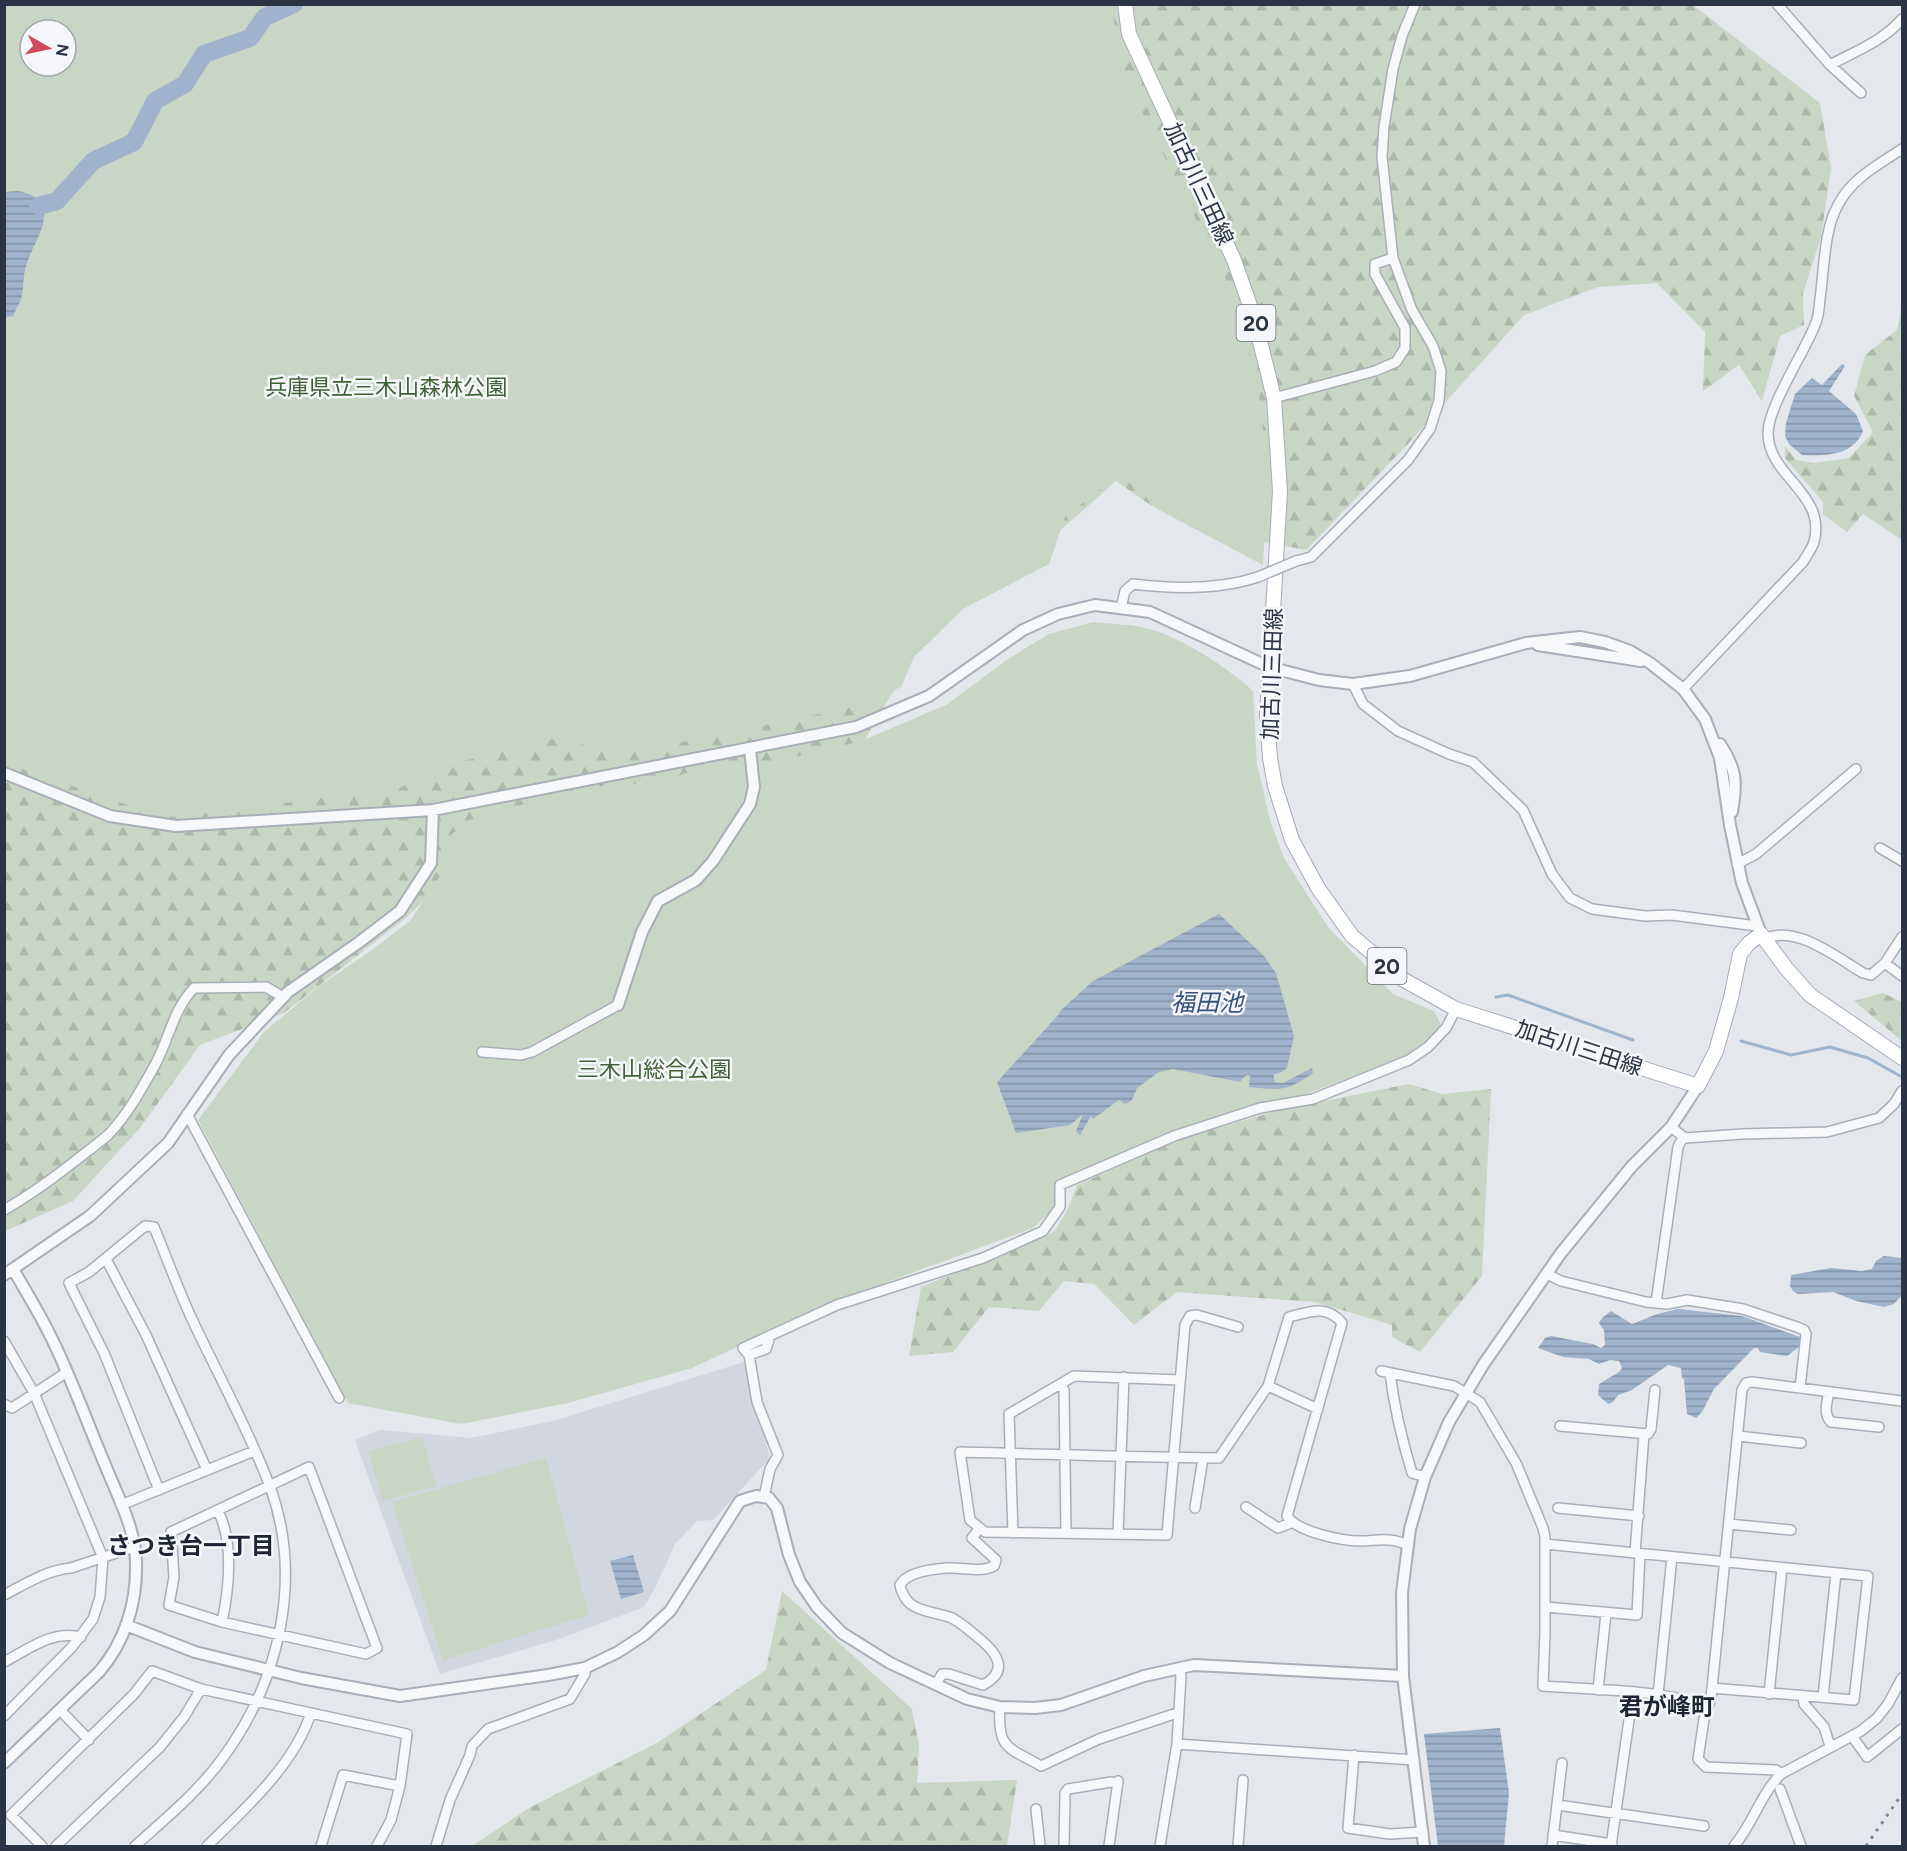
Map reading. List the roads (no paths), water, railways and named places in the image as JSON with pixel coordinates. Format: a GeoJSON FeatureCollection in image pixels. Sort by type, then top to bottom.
{"type":"FeatureCollection","features":[{"type":"Feature","properties":{"kind":"main road","name":"加古川三田線"},"geometry":{"type":"LineString","coordinates":[[1125,4],[1129,34],[1234,260],[1254,317],[1274,398],[1280,491],[1267,715],[1270,758],[1275,786],[1292,840],[1318,888],[1352,936],[1404,980],[1456,1009],[1698,1086]]}},
{"type":"Feature","properties":{"kind":"main road"},"geometry":{"type":"LineString","coordinates":[[1698,1086],[1716,1051],[1731,998],[1740,954],[1761,933],[1786,968],[1810,995],[1902,1058]]}},
{"type":"Feature","properties":{"kind":"street"},"geometry":{"type":"LineString","coordinates":[[1121,608],[1125,591],[1133,584],[1166,588],[1239,583],[1311,557],[1408,460],[1430,429],[1439,401],[1441,371],[1433,346],[1412,310],[1393,258],[1382,157],[1393,69],[1402,36],[1415,4]]}},
{"type":"Feature","properties":{"kind":"street"},"geometry":{"type":"LineString","coordinates":[[1777,4],[1830,65],[1861,93]]}},
{"type":"Feature","properties":{"kind":"street"},"geometry":{"type":"LineString","coordinates":[[1830,65],[1892,31],[1902,19]]}},
{"type":"Feature","properties":{"kind":"street"},"geometry":{"type":"LineString","coordinates":[[1683,689],[1803,562],[1814,543],[1816,521],[1808,499],[1780,466],[1770,448],[1769,422],[1816,323],[1830,228],[1837,207],[1850,186],[1902,149]]}},
{"type":"Feature","properties":{"kind":"street"},"geometry":{"type":"LineString","coordinates":[[1274,398],[1375,371],[1396,362],[1405,348],[1405,328],[1375,274],[1375,264],[1393,258]]}},
{"type":"Feature","properties":{"kind":"street"},"geometry":{"type":"LineString","coordinates":[[4,773],[110,816],[176,826],[433,810],[856,727],[930,696],[1023,630],[1058,614],[1095,605],[1150,612],[1269,667],[1319,680],[1353,684],[1410,676],[1526,643],[1580,637],[1605,642],[1630,651],[1650,663],[1683,689],[1706,719],[1720,758],[1737,864],[1761,933]]}},
{"type":"Feature","properties":{"kind":"street"},"geometry":{"type":"LineString","coordinates":[[1353,684],[1362,705],[1398,731],[1473,762],[1523,810],[1552,874],[1570,898],[1592,909],[1645,916],[1672,915],[1761,933],[1801,937],[1863,973],[1871,975],[1885,963],[1902,937]]}},
{"type":"Feature","properties":{"kind":"street"},"geometry":{"type":"LineString","coordinates":[[482,1052],[521,1055],[532,1052],[618,1005],[642,932],[658,902],[696,880],[713,861],[750,804],[754,787],[750,749]]}},
{"type":"Feature","properties":{"kind":"street"},"geometry":{"type":"LineString","coordinates":[[1737,864],[1756,854],[1856,769]]}},
{"type":"Feature","properties":{"kind":"street"},"geometry":{"type":"LineString","coordinates":[[4,1763],[112,1656],[131,1612],[136,1561],[132,1534],[67,1372],[49,1333],[9,1272],[90,1216],[168,1143],[229,1055],[283,997],[400,911],[431,863],[433,810]]}},
{"type":"Feature","properties":{"kind":"street"},"geometry":{"type":"LineString","coordinates":[[1880,848],[1902,861]]}},
{"type":"Feature","properties":{"kind":"street"},"geometry":{"type":"LineString","coordinates":[[1885,963],[1902,976]]}},
{"type":"Feature","properties":{"kind":"street"},"geometry":{"type":"LineString","coordinates":[[4,1210],[64,1170],[107,1135],[123,1117],[139,1094],[157,1060],[183,999],[194,988],[266,987],[283,997]]}},
{"type":"Feature","properties":{"kind":"street"},"geometry":{"type":"LineString","coordinates":[[764,1497],[770,1469],[778,1455],[757,1402],[749,1354],[743,1348],[837,1305],[983,1257],[1044,1231],[1059,1207],[1060,1185],[1174,1136],[1260,1108],[1313,1099],[1409,1060],[1428,1047],[1446,1028],[1456,1009]]}},
{"type":"Feature","properties":{"kind":"street"},"geometry":{"type":"LineString","coordinates":[[1424,1846],[1404,1676],[1402,1593],[1407,1544],[1415,1507],[1425,1477],[1449,1422],[1483,1365],[1561,1253],[1632,1166],[1671,1127],[1698,1086]]}},
{"type":"Feature","properties":{"kind":"street"},"geometry":{"type":"LineString","coordinates":[[1671,1127],[1683,1137],[1827,1132],[1878,1118],[1894,1104],[1902,1091]]}},
{"type":"Feature","properties":{"kind":"street"},"geometry":{"type":"LineString","coordinates":[[187,1114],[339,1398]]}},
{"type":"Feature","properties":{"kind":"street"},"geometry":{"type":"LineString","coordinates":[[1656,1303],[1678,1147],[1683,1137]]}},
{"type":"Feature","properties":{"kind":"street"},"geometry":{"type":"LineString","coordinates":[[135,1846],[190,1795],[221,1761],[242,1730],[270,1671],[284,1608],[285,1577],[283,1544],[269,1485],[189,1314],[154,1227],[145,1226],[89,1272],[69,1283],[104,1353],[159,1490]]}},
{"type":"Feature","properties":{"kind":"street"},"geometry":{"type":"LineString","coordinates":[[106,1259],[146,1335],[207,1470]]}},
{"type":"Feature","properties":{"kind":"street"},"geometry":{"type":"LineString","coordinates":[[1547,1274],[1562,1281],[1656,1303],[1667,1304],[1687,1300],[1743,1309],[1804,1330],[1806,1334],[1800,1388]]}},
{"type":"Feature","properties":{"kind":"street"},"geometry":{"type":"LineString","coordinates":[[1238,1327],[1197,1315],[1190,1316],[1185,1325],[1174,1457],[1167,1535],[985,1533],[970,1520],[960,1452],[1065,1455],[1174,1457],[1203,1458],[1219,1458],[1268,1386],[1289,1317],[1321,1311],[1335,1314],[1342,1323],[1287,1516],[1291,1523],[1301,1528],[1331,1537],[1359,1541],[1389,1540],[1407,1544]]}},
{"type":"Feature","properties":{"kind":"street"},"geometry":{"type":"LineString","coordinates":[[4,1341],[34,1393],[103,1558],[100,1597],[93,1619],[81,1637],[4,1716]]}},
{"type":"Feature","properties":{"kind":"street"},"geometry":{"type":"LineString","coordinates":[[4,1404],[12,1408],[67,1372]]}},
{"type":"Feature","properties":{"kind":"street"},"geometry":{"type":"LineString","coordinates":[[1425,1477],[1412,1473],[1385,1372],[1454,1386],[1480,1402],[1516,1463],[1543,1527],[1545,1544],[1543,1686],[1683,1698],[1708,1706]]}},
{"type":"Feature","properties":{"kind":"street"},"geometry":{"type":"LineString","coordinates":[[1013,1533],[1009,1414],[1074,1376],[1180,1380]]}},
{"type":"Feature","properties":{"kind":"street"},"geometry":{"type":"LineString","coordinates":[[1118,1534],[1124,1377]]}},
{"type":"Feature","properties":{"kind":"street"},"geometry":{"type":"LineString","coordinates":[[1781,1774],[1776,1770],[1706,1767],[1698,1759],[1704,1719],[1712,1688],[1742,1390],[1746,1383],[1752,1382],[1902,1401]]}},
{"type":"Feature","properties":{"kind":"street"},"geometry":{"type":"LineString","coordinates":[[1060,1384],[1064,1390],[1066,1533]]}},
{"type":"Feature","properties":{"kind":"street"},"geometry":{"type":"LineString","coordinates":[[1268,1386],[1318,1408]]}},
{"type":"Feature","properties":{"kind":"street"},"geometry":{"type":"LineString","coordinates":[[1560,1425],[1648,1434],[1651,1430],[1655,1390]]}},
{"type":"Feature","properties":{"kind":"street"},"geometry":{"type":"LineString","coordinates":[[1829,1392],[1826,1411],[1831,1422],[1879,1427]]}},
{"type":"Feature","properties":{"kind":"street"},"geometry":{"type":"LineString","coordinates":[[1545,1607],[1637,1615],[1639,1516],[1644,1434]]}},
{"type":"Feature","properties":{"kind":"street"},"geometry":{"type":"LineString","coordinates":[[1738,1436],[1801,1443]]}},
{"type":"Feature","properties":{"kind":"street"},"geometry":{"type":"LineString","coordinates":[[121,1505],[254,1451]]}},
{"type":"Feature","properties":{"kind":"street"},"geometry":{"type":"LineString","coordinates":[[1195,1508],[1203,1458]]}},
{"type":"Feature","properties":{"kind":"street"},"geometry":{"type":"LineString","coordinates":[[309,1467],[377,1648],[366,1654],[222,1622],[170,1605],[174,1577],[171,1532],[218,1511],[309,1467]]}},
{"type":"Feature","properties":{"kind":"street"},"geometry":{"type":"LineString","coordinates":[[126,1625],[195,1652],[270,1671],[400,1696],[585,1668],[618,1652],[644,1635],[670,1611],[740,1500],[756,1496],[769,1498],[777,1508],[800,1582],[817,1607],[842,1633],[890,1662],[966,1699],[1000,1707],[1035,1708],[1061,1705],[1144,1676],[1194,1665],[1404,1676]]}},
{"type":"Feature","properties":{"kind":"street"},"geometry":{"type":"LineString","coordinates":[[1246,1507],[1278,1528],[1291,1523]]}},
{"type":"Feature","properties":{"kind":"street"},"geometry":{"type":"LineString","coordinates":[[1558,1508],[1639,1516]]}},
{"type":"Feature","properties":{"kind":"street"},"geometry":{"type":"LineString","coordinates":[[218,1511],[222,1518],[228,1557],[227,1598],[222,1622]]}},
{"type":"Feature","properties":{"kind":"street"},"geometry":{"type":"LineString","coordinates":[[1729,1524],[1791,1530]]}},
{"type":"Feature","properties":{"kind":"street"},"geometry":{"type":"LineString","coordinates":[[936,1684],[942,1674],[949,1674],[983,1685],[992,1680],[998,1670],[997,1657],[990,1647],[959,1622],[911,1605],[900,1585],[909,1576],[946,1568],[988,1569],[994,1566],[996,1560],[972,1538],[979,1529]]}},
{"type":"Feature","properties":{"kind":"street"},"geometry":{"type":"LineString","coordinates":[[1545,1544],[1868,1576],[1854,1700],[1712,1688]]}},
{"type":"Feature","properties":{"kind":"street"},"geometry":{"type":"LineString","coordinates":[[4,1595],[28,1582],[61,1569],[71,1568],[134,1547]]}},
{"type":"Feature","properties":{"kind":"street"},"geometry":{"type":"LineString","coordinates":[[1658,1695],[1672,1557]]}},
{"type":"Feature","properties":{"kind":"street"},"geometry":{"type":"LineString","coordinates":[[1769,1694],[1782,1568]]}},
{"type":"Feature","properties":{"kind":"street"},"geometry":{"type":"LineString","coordinates":[[1823,1697],[1836,1573]]}},
{"type":"Feature","properties":{"kind":"street"},"geometry":{"type":"LineString","coordinates":[[1598,1690],[1606,1612]]}},
{"type":"Feature","properties":{"kind":"street"},"geometry":{"type":"LineString","coordinates":[[4,1662],[55,1636],[68,1634],[81,1637]]}},
{"type":"Feature","properties":{"kind":"street"},"geometry":{"type":"LineString","coordinates":[[436,1846],[450,1800],[472,1746],[488,1729],[570,1699],[585,1674],[585,1668]]}},
{"type":"Feature","properties":{"kind":"street"},"geometry":{"type":"LineString","coordinates":[[1160,1846],[1177,1744],[1179,1668]]}},
{"type":"Feature","properties":{"kind":"street"},"geometry":{"type":"LineString","coordinates":[[42,1846],[11,1815],[89,1740],[134,1694],[152,1671],[201,1689],[407,1734],[400,1786],[391,1820],[377,1846]]}},
{"type":"Feature","properties":{"kind":"street"},"geometry":{"type":"LineString","coordinates":[[1734,1846],[1771,1784],[1781,1774],[1852,1736],[1877,1718],[1888,1704],[1902,1678]]}},
{"type":"Feature","properties":{"kind":"street"},"geometry":{"type":"LineString","coordinates":[[56,1846],[160,1747],[184,1717],[201,1689]]}},
{"type":"Feature","properties":{"kind":"street"},"geometry":{"type":"LineString","coordinates":[[1553,1835],[1612,1845],[1633,1692]]}},
{"type":"Feature","properties":{"kind":"street"},"geometry":{"type":"LineString","coordinates":[[1803,1696],[1804,1704],[1824,1727],[1830,1746]]}},
{"type":"Feature","properties":{"kind":"street"},"geometry":{"type":"LineString","coordinates":[[1000,1707],[1000,1734],[1005,1745],[1041,1766],[1099,1739],[1177,1713]]}},
{"type":"Feature","properties":{"kind":"street"},"geometry":{"type":"LineString","coordinates":[[60,1710],[89,1740]]}},
{"type":"Feature","properties":{"kind":"street"},"geometry":{"type":"LineString","coordinates":[[207,1846],[250,1805],[277,1773],[307,1725],[311,1713]]}},
{"type":"Feature","properties":{"kind":"street"},"geometry":{"type":"LineString","coordinates":[[1852,1736],[1867,1757],[1902,1729]]}},
{"type":"Feature","properties":{"kind":"street"},"geometry":{"type":"LineString","coordinates":[[1177,1744],[1414,1760]]}},
{"type":"Feature","properties":{"kind":"street"},"geometry":{"type":"LineString","coordinates":[[1354,1755],[1348,1828],[1390,1834],[1423,1832]]}},
{"type":"Feature","properties":{"kind":"street"},"geometry":{"type":"LineString","coordinates":[[1552,1846],[1563,1763]]}},
{"type":"Feature","properties":{"kind":"street"},"geometry":{"type":"LineString","coordinates":[[321,1846],[343,1775],[400,1786]]}},
{"type":"Feature","properties":{"kind":"street"},"geometry":{"type":"LineString","coordinates":[[1238,1846],[1243,1780]]}},
{"type":"Feature","properties":{"kind":"street"},"geometry":{"type":"LineString","coordinates":[[1064,1846],[1065,1793],[1068,1789],[1118,1782],[1109,1846]]}},
{"type":"Feature","properties":{"kind":"street"},"geometry":{"type":"LineString","coordinates":[[1780,1789],[1801,1846]]}},
{"type":"Feature","properties":{"kind":"street"},"geometry":{"type":"LineString","coordinates":[[1557,1805],[1704,1826]]}},
{"type":"Feature","properties":{"kind":"street"},"geometry":{"type":"LineString","coordinates":[[1036,1809],[1040,1846]]}},
{"type":"Feature","properties":{"kind":"water"},"geometry":{"type":"Polygon","coordinates":[[[18,191],[34,196],[40,201],[43,204],[44,215],[41,230],[24,273],[21,300],[13,316],[7,317],[4,316],[5,192],[18,191]]]}},
{"type":"Feature","properties":{"kind":"water"},"geometry":{"type":"Polygon","coordinates":[[[1842,364],[1845,366],[1829,391],[1856,414],[1863,431],[1853,445],[1846,450],[1838,453],[1802,455],[1789,444],[1785,436],[1786,423],[1795,394],[1812,378],[1822,385],[1842,364]]]}},
{"type":"Feature","properties":{"kind":"water","name":"福田池"},"geometry":{"type":"Polygon","coordinates":[[[1219,914],[1264,956],[1276,973],[1294,1036],[1287,1068],[1274,1074],[1274,1082],[1283,1083],[1312,1068],[1313,1073],[1289,1087],[1269,1089],[1249,1087],[1250,1075],[1245,1076],[1240,1082],[1173,1069],[1159,1072],[1137,1088],[1132,1100],[1125,1104],[1119,1100],[1093,1119],[1091,1116],[1080,1135],[1076,1131],[1083,1114],[1070,1125],[1016,1133],[997,1082],[1060,1011],[1093,981],[1219,914]]]}},
{"type":"Feature","properties":{"kind":"water"},"geometry":{"type":"Polygon","coordinates":[[[1884,1256],[1902,1258],[1902,1295],[1894,1304],[1884,1307],[1856,1301],[1833,1292],[1798,1294],[1790,1286],[1791,1275],[1831,1268],[1862,1271],[1872,1269],[1876,1261],[1884,1256]]]}},
{"type":"Feature","properties":{"kind":"water"},"geometry":{"type":"Polygon","coordinates":[[[1678,1309],[1742,1316],[1800,1337],[1799,1347],[1787,1356],[1760,1352],[1758,1348],[1754,1348],[1714,1389],[1702,1412],[1696,1418],[1687,1414],[1681,1368],[1668,1365],[1632,1390],[1618,1395],[1613,1402],[1608,1404],[1598,1395],[1599,1384],[1619,1372],[1622,1368],[1619,1361],[1610,1360],[1599,1364],[1589,1359],[1563,1357],[1538,1348],[1545,1338],[1551,1336],[1593,1344],[1601,1348],[1605,1345],[1604,1330],[1599,1323],[1611,1311],[1632,1324],[1678,1309]]]}},
{"type":"Feature","properties":{"kind":"water"},"geometry":{"type":"Polygon","coordinates":[[[633,1555],[644,1592],[621,1599],[610,1561],[633,1555]]]}},
{"type":"Feature","properties":{"kind":"water"},"geometry":{"type":"Polygon","coordinates":[[[1500,1728],[1509,1793],[1504,1846],[1438,1846],[1424,1734],[1500,1728]]]}},
{"type":"Feature","properties":{"kind":"waterway"},"geometry":{"type":"LineString","coordinates":[[38,206],[57,201],[93,161],[134,142],[155,101],[185,84],[204,54],[250,38],[265,17],[294,4]]}},
{"type":"Feature","properties":{"kind":"waterway"},"geometry":{"type":"LineString","coordinates":[[1496,997],[1508,995],[1633,1040]]}},
{"type":"Feature","properties":{"kind":"waterway"},"geometry":{"type":"LineString","coordinates":[[1741,1041],[1791,1055],[1830,1047],[1868,1058],[1902,1077]]}},
{"type":"Feature","properties":{"kind":"railway"},"geometry":{"type":"LineString","coordinates":[[1866,1846],[1902,1794]]}},
{"type":"Feature","properties":{"kind":"district","name":"さつき台一丁目"},"geometry":{"type":"Point","coordinates":[191,1545]}},
{"type":"Feature","properties":{"kind":"district","name":"君が峰町"},"geometry":{"type":"Point","coordinates":[1667,1706]}},
{"type":"Feature","properties":{"kind":"park label","name":"兵庫県立三木山森林公園"},"geometry":{"type":"Point","coordinates":[386,387]}},
{"type":"Feature","properties":{"kind":"park label","name":"三木山総合公園"},"geometry":{"type":"Point","coordinates":[654,1069]}}]}
